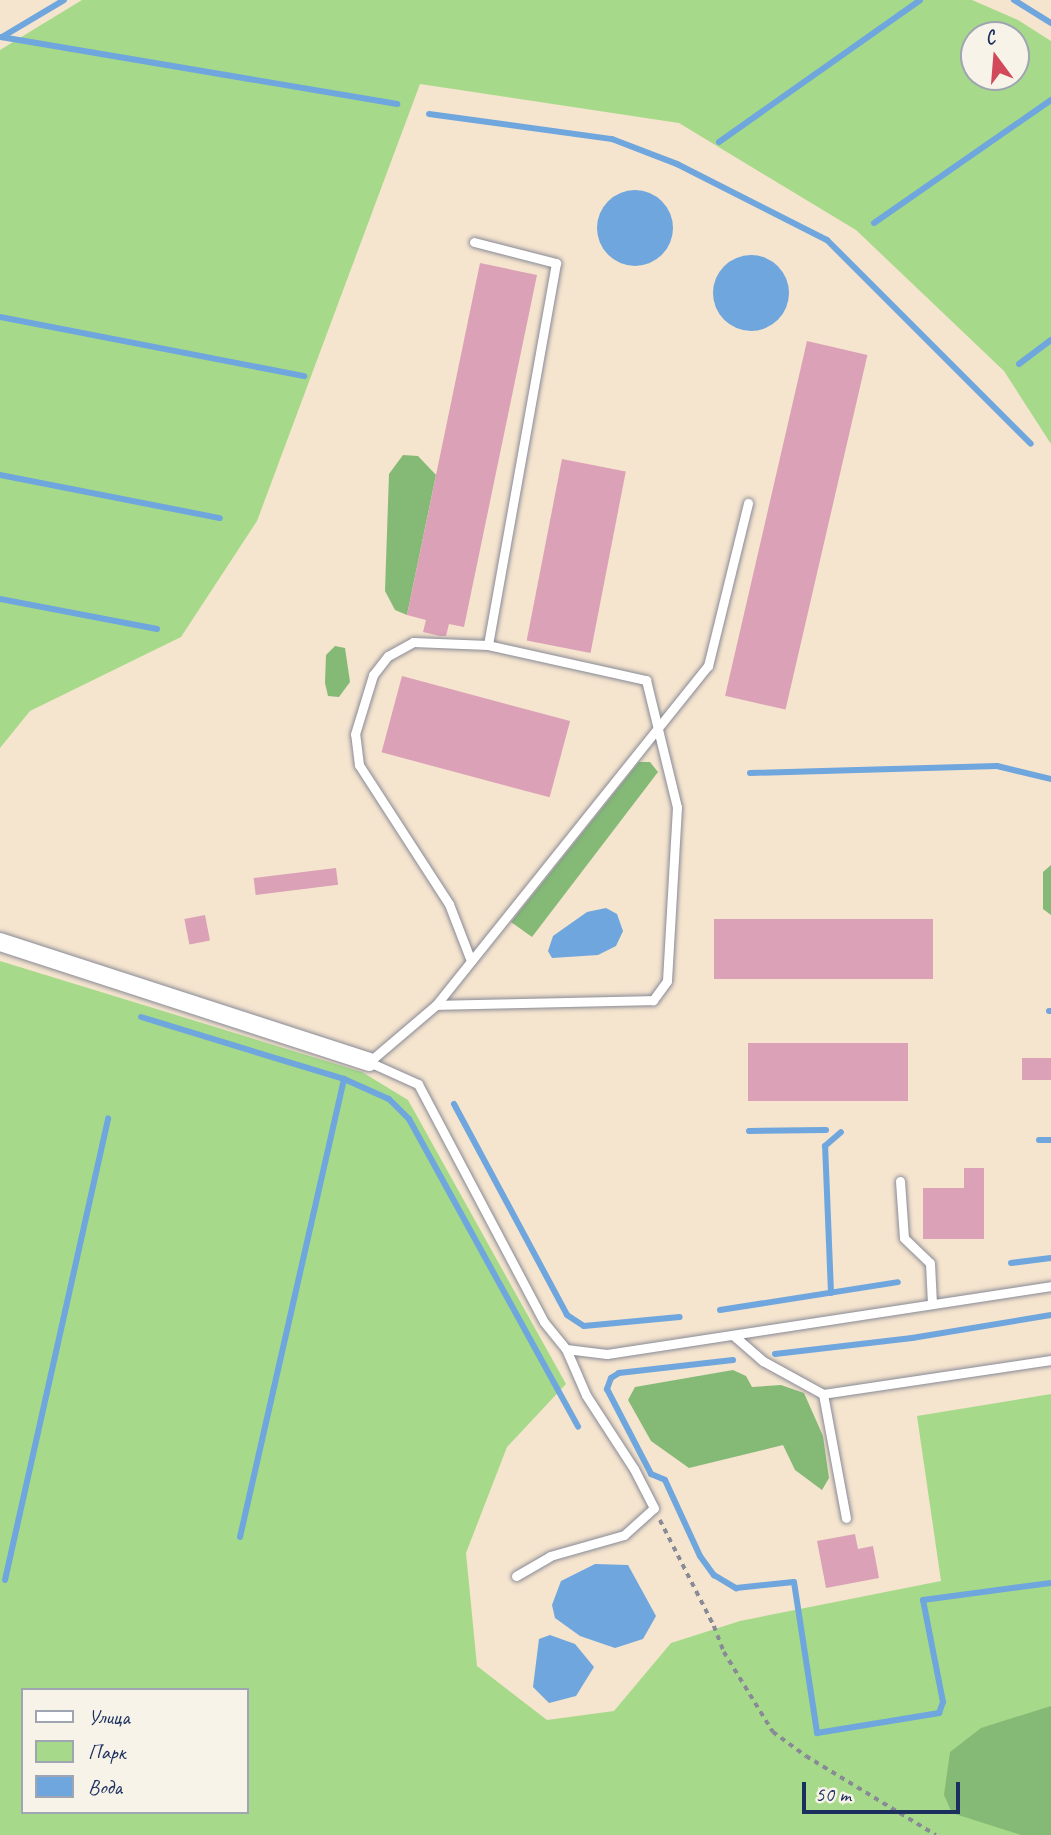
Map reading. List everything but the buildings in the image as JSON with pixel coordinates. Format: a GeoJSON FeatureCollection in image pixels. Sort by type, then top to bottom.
{"type":"FeatureCollection","features":[{"type":"Feature","properties":{"kind":"street"},"geometry":{"type":"LineString","coordinates":[[0,942],[369,1062]]}},
{"type":"Feature","properties":{"kind":"lane"},"geometry":{"type":"LineString","coordinates":[[474,242],[556,263],[488,645]]}},
{"type":"Feature","properties":{"kind":"lane"},"geometry":{"type":"LineString","coordinates":[[516,1576],[550,1556],[624,1535],[654,1508],[586,1395],[566,1349],[544,1322],[418,1084],[369,1062],[436,1004],[708,666],[748,503]]}},
{"type":"Feature","properties":{"kind":"lane"},"geometry":{"type":"LineString","coordinates":[[436,1004],[653,1000],[667,981],[677,807],[646,680],[488,645],[413,642],[388,656],[373,676],[355,734],[359,765],[449,904],[471,961]]}},
{"type":"Feature","properties":{"kind":"lane"},"geometry":{"type":"LineString","coordinates":[[900,1181],[904,1238],[930,1263],[932,1304]]}},
{"type":"Feature","properties":{"kind":"lane"},"geometry":{"type":"LineString","coordinates":[[566,1349],[607,1354],[1051,1286]]}},
{"type":"Feature","properties":{"kind":"lane"},"geometry":{"type":"LineString","coordinates":[[733,1335],[763,1361],[823,1394],[1051,1360]]}},
{"type":"Feature","properties":{"kind":"lane"},"geometry":{"type":"LineString","coordinates":[[823,1394],[846,1518]]}},
{"type":"Feature","properties":{"kind":"path"},"geometry":{"type":"LineString","coordinates":[[654,1508],[714,1626],[723,1652],[774,1732],[806,1756],[936,1835]]}},
{"type":"Feature","properties":{"kind":"green space"},"geometry":{"type":"Polygon","coordinates":[[[82,0],[972,0],[1020,21],[960,21],[960,91],[1030,91],[1030,28],[1051,41],[1051,444],[1004,371],[856,230],[679,123],[420,84],[257,521],[181,637],[30,711],[0,748],[0,50],[82,0]]]}},
{"type":"Feature","properties":{"kind":"green space"},"geometry":{"type":"Polygon","coordinates":[[[403,455],[418,456],[436,475],[407,615],[395,610],[385,591],[389,474],[403,455]]]}},
{"type":"Feature","properties":{"kind":"green space"},"geometry":{"type":"Polygon","coordinates":[[[335,646],[345,648],[350,682],[339,697],[328,696],[325,683],[326,655],[335,646]]]}},
{"type":"Feature","properties":{"kind":"green space"},"geometry":{"type":"Polygon","coordinates":[[[639,762],[650,762],[658,772],[532,937],[511,922],[639,762]]]}},
{"type":"Feature","properties":{"kind":"green space"},"geometry":{"type":"Polygon","coordinates":[[[1051,865],[1051,915],[1043,909],[1043,872],[1051,865]]]}},
{"type":"Feature","properties":{"kind":"green space"},"geometry":{"type":"Polygon","coordinates":[[[0,961],[362,1072],[408,1100],[566,1384],[507,1447],[466,1553],[477,1666],[547,1720],[614,1711],[671,1643],[740,1621],[941,1581],[917,1416],[1051,1394],[1051,1835],[0,1835],[0,961]]]}},
{"type":"Feature","properties":{"kind":"green space"},"geometry":{"type":"Polygon","coordinates":[[[733,1370],[746,1376],[752,1387],[781,1385],[804,1393],[823,1436],[829,1478],[822,1490],[795,1470],[783,1445],[689,1468],[651,1441],[628,1400],[635,1387],[733,1370]]]}},
{"type":"Feature","properties":{"kind":"green space"},"geometry":{"type":"Polygon","coordinates":[[[1051,1706],[1051,1835],[1021,1835],[952,1813],[944,1795],[950,1752],[981,1728],[1051,1706]]]}},
{"type":"Feature","properties":{"kind":"water"},"geometry":{"type":"Polygon","coordinates":[[[635,190],[649,193],[662,201],[670,214],[673,228],[670,242],[662,255],[649,263],[635,266],[621,263],[608,255],[600,242],[597,228],[600,214],[608,201],[621,193],[635,190]]]}},
{"type":"Feature","properties":{"kind":"water"},"geometry":{"type":"Polygon","coordinates":[[[751,255],[765,258],[778,266],[786,279],[789,293],[786,307],[778,320],[765,328],[751,331],[737,328],[724,320],[716,307],[713,293],[716,279],[724,266],[737,258],[751,255]]]}},
{"type":"Feature","properties":{"kind":"water"},"geometry":{"type":"Polygon","coordinates":[[[606,908],[617,914],[623,931],[616,946],[598,955],[552,958],[548,951],[553,936],[587,912],[606,908]]]}},
{"type":"Feature","properties":{"kind":"water"},"geometry":{"type":"Polygon","coordinates":[[[595,1564],[628,1565],[656,1616],[643,1639],[615,1648],[580,1636],[555,1618],[552,1605],[561,1581],[595,1564]]]}},
{"type":"Feature","properties":{"kind":"water"},"geometry":{"type":"Polygon","coordinates":[[[550,1635],[575,1644],[594,1667],[576,1696],[549,1703],[533,1687],[539,1639],[550,1635]]]}},
{"type":"Feature","properties":{"kind":"waterway"},"geometry":{"type":"LineString","coordinates":[[2,37],[64,0]]}},
{"type":"Feature","properties":{"kind":"waterway"},"geometry":{"type":"LineString","coordinates":[[719,142],[920,0]]}},
{"type":"Feature","properties":{"kind":"waterway"},"geometry":{"type":"LineString","coordinates":[[1014,0],[1051,23]]}},
{"type":"Feature","properties":{"kind":"waterway"},"geometry":{"type":"LineString","coordinates":[[1,37],[397,104]]}},
{"type":"Feature","properties":{"kind":"waterway"},"geometry":{"type":"LineString","coordinates":[[874,223],[1051,100]]}},
{"type":"Feature","properties":{"kind":"waterway"},"geometry":{"type":"LineString","coordinates":[[429,114],[612,139],[677,164],[827,240],[1031,444]]}},
{"type":"Feature","properties":{"kind":"waterway"},"geometry":{"type":"LineString","coordinates":[[0,317],[304,376]]}},
{"type":"Feature","properties":{"kind":"waterway"},"geometry":{"type":"LineString","coordinates":[[1019,364],[1051,340]]}},
{"type":"Feature","properties":{"kind":"waterway"},"geometry":{"type":"LineString","coordinates":[[0,475],[220,518]]}},
{"type":"Feature","properties":{"kind":"waterway"},"geometry":{"type":"LineString","coordinates":[[0,599],[157,629]]}},
{"type":"Feature","properties":{"kind":"waterway"},"geometry":{"type":"LineString","coordinates":[[750,773],[997,766],[1051,779]]}},
{"type":"Feature","properties":{"kind":"waterway"},"geometry":{"type":"LineString","coordinates":[[141,1017],[344,1079],[389,1099],[409,1119],[578,1427]]}},
{"type":"Feature","properties":{"kind":"waterway"},"geometry":{"type":"LineString","coordinates":[[240,1537],[344,1079]]}},
{"type":"Feature","properties":{"kind":"waterway"},"geometry":{"type":"LineString","coordinates":[[454,1104],[567,1315],[584,1326],[680,1317]]}},
{"type":"Feature","properties":{"kind":"waterway"},"geometry":{"type":"LineString","coordinates":[[5,1580],[108,1118]]}},
{"type":"Feature","properties":{"kind":"waterway"},"geometry":{"type":"LineString","coordinates":[[749,1131],[826,1130]]}},
{"type":"Feature","properties":{"kind":"waterway"},"geometry":{"type":"LineString","coordinates":[[831,1293],[825,1146],[841,1132]]}},
{"type":"Feature","properties":{"kind":"waterway"},"geometry":{"type":"LineString","coordinates":[[1039,1140],[1051,1140]]}},
{"type":"Feature","properties":{"kind":"waterway"},"geometry":{"type":"LineString","coordinates":[[1011,1263],[1051,1258]]}},
{"type":"Feature","properties":{"kind":"waterway"},"geometry":{"type":"LineString","coordinates":[[720,1310],[898,1282]]}},
{"type":"Feature","properties":{"kind":"waterway"},"geometry":{"type":"LineString","coordinates":[[775,1354],[912,1338],[1051,1315]]}},
{"type":"Feature","properties":{"kind":"waterway"},"geometry":{"type":"LineString","coordinates":[[733,1360],[619,1373],[611,1378],[607,1389],[651,1474],[665,1480],[700,1556],[714,1575],[736,1588],[794,1582],[817,1733],[939,1713],[943,1702],[923,1600],[1051,1583]]}}]}
